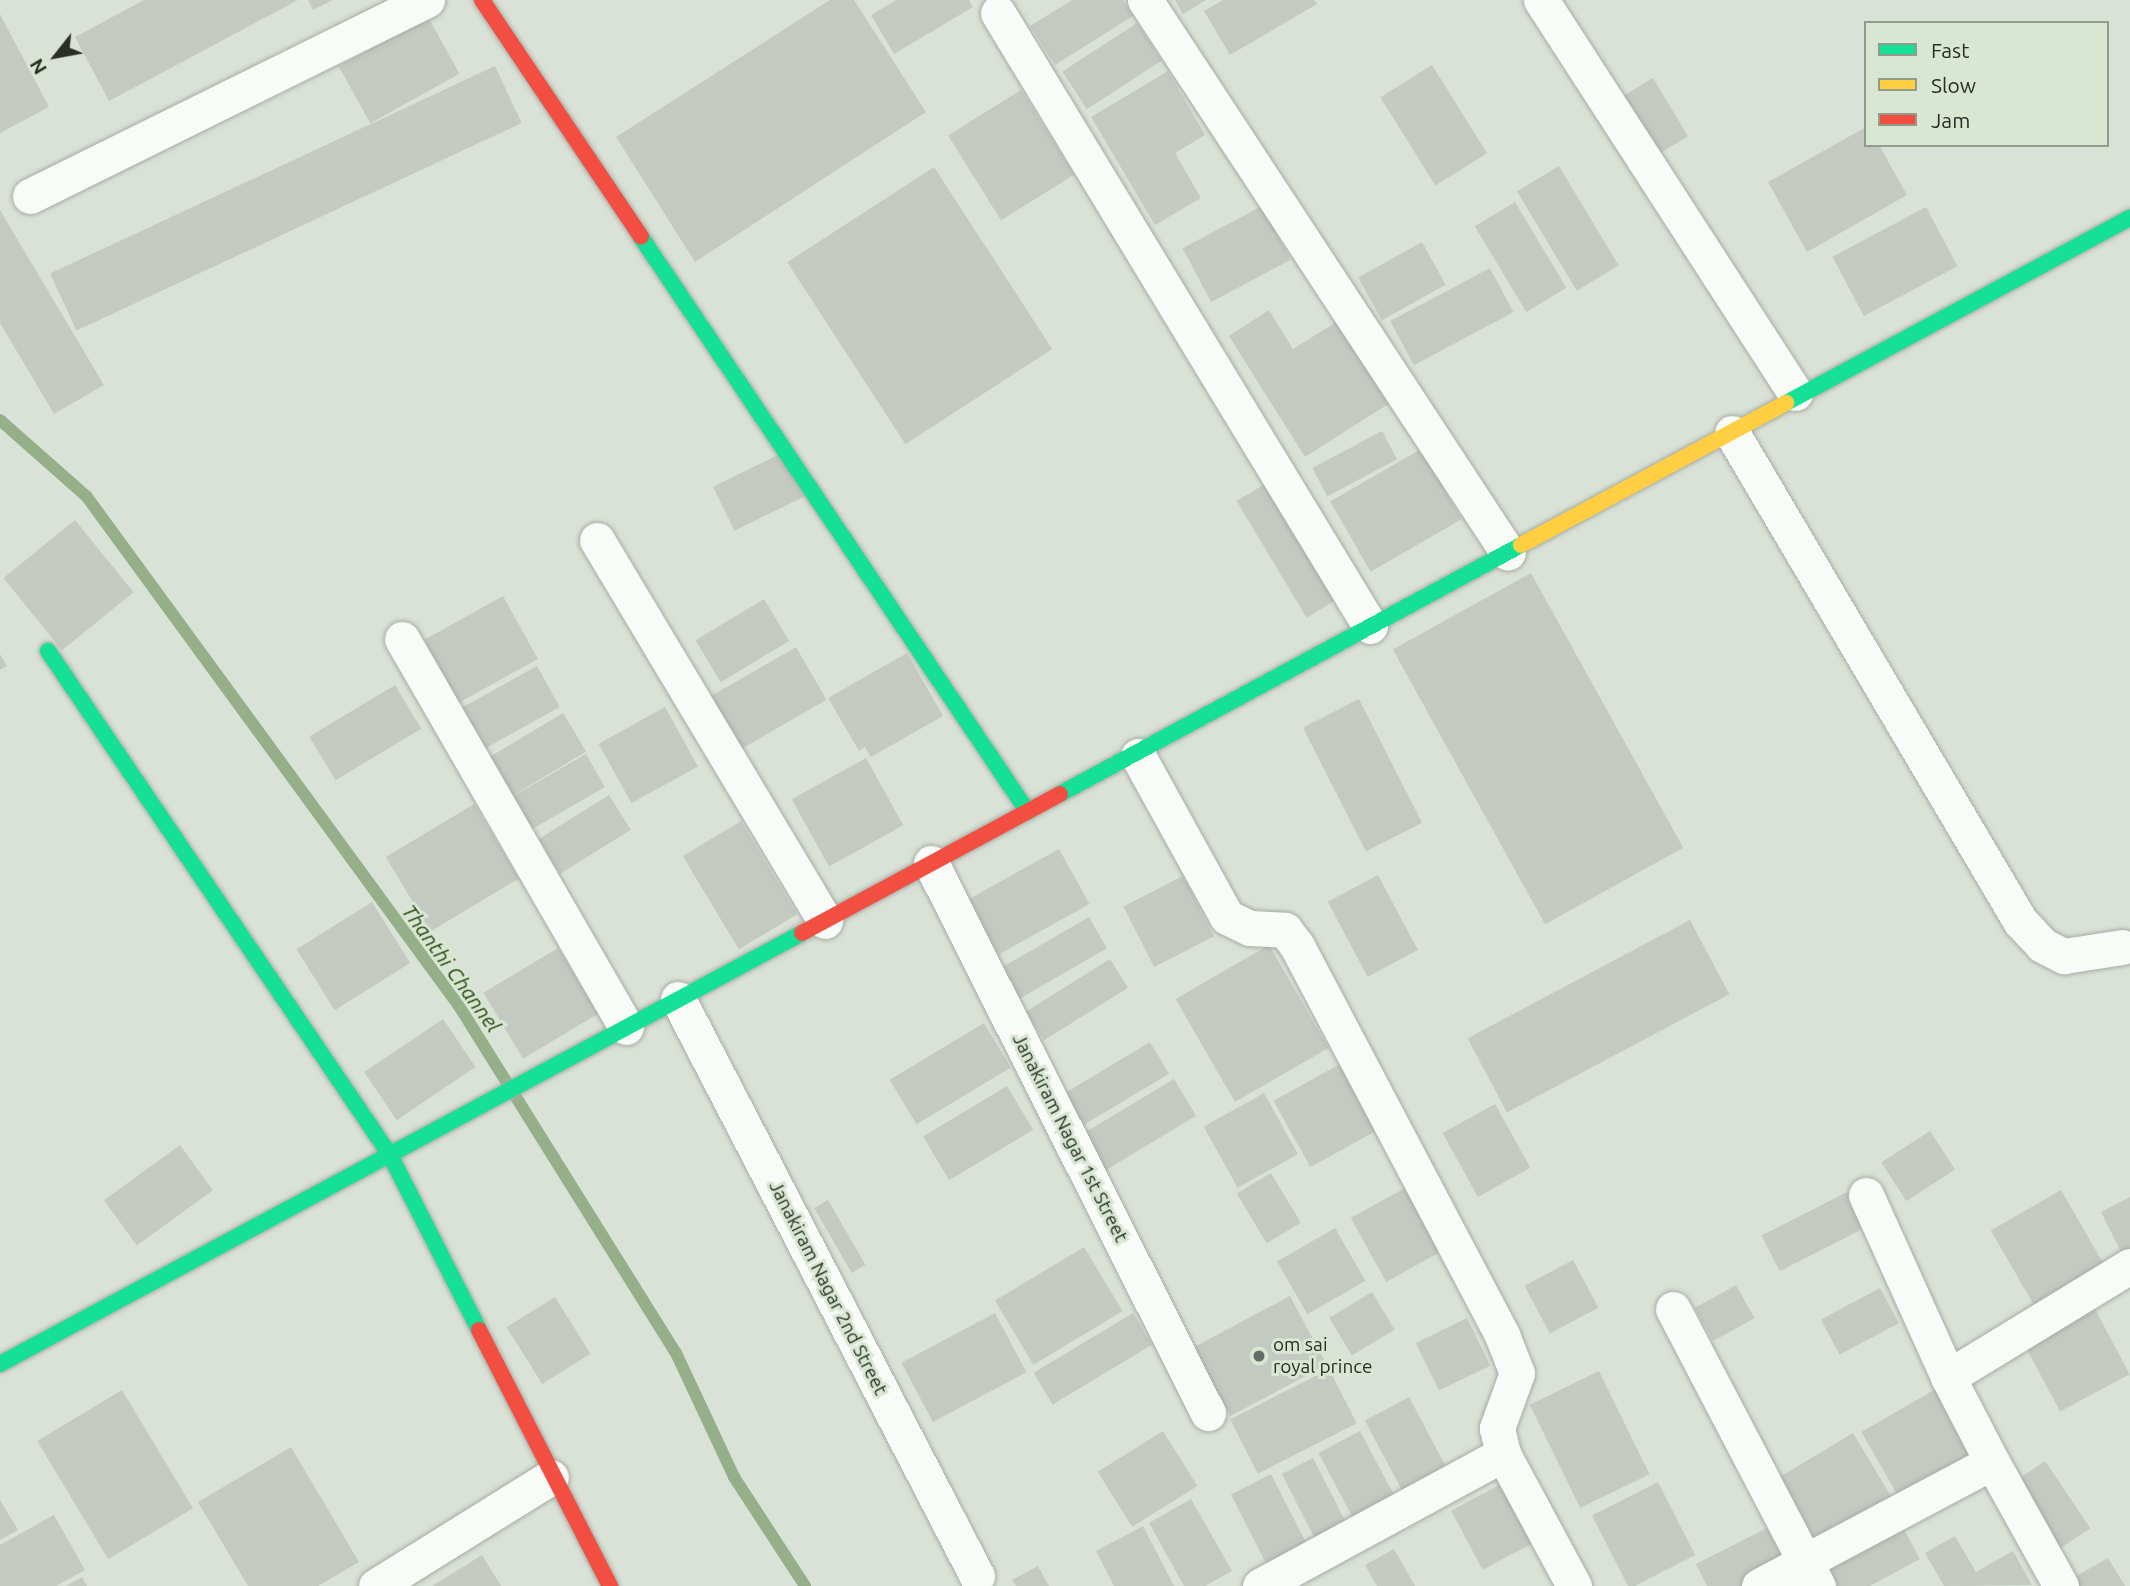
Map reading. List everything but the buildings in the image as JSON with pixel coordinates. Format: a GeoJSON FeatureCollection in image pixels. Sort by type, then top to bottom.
{"type":"FeatureCollection","features":[{"type":"Feature","properties":{"kind":"street"},"geometry":{"type":"LineString","coordinates":[[30,196],[427,0]]}},
{"type":"Feature","properties":{"kind":"street"},"geometry":{"type":"LineString","coordinates":[[482,0],[1028,812]]}},
{"type":"Feature","properties":{"kind":"street"},"geometry":{"type":"LineString","coordinates":[[1145,0],[1508,553]]}},
{"type":"Feature","properties":{"kind":"street"},"geometry":{"type":"LineString","coordinates":[[1541,0],[1795,393]]}},
{"type":"Feature","properties":{"kind":"street"},"geometry":{"type":"LineString","coordinates":[[998,13],[1370,626]]}},
{"type":"Feature","properties":{"kind":"street"},"geometry":{"type":"LineString","coordinates":[[0,1364],[390,1155],[498,1101],[626,1027],[931,863],[1138,756],[1370,626],[1732,433],[1795,393],[2130,218]]}},
{"type":"Feature","properties":{"kind":"street"},"geometry":{"type":"LineString","coordinates":[[1732,433],[2020,921],[2042,945],[2063,956],[2122,947]]}},
{"type":"Feature","properties":{"kind":"street"},"geometry":{"type":"LineString","coordinates":[[597,540],[825,921]]}},
{"type":"Feature","properties":{"kind":"street"},"geometry":{"type":"LineString","coordinates":[[402,639],[626,1027]]}},
{"type":"Feature","properties":{"kind":"street"},"geometry":{"type":"LineString","coordinates":[[48,651],[390,1155],[551,1477],[610,1586]]}},
{"type":"Feature","properties":{"kind":"street"},"geometry":{"type":"LineString","coordinates":[[1138,756],[1227,917],[1250,928],[1285,930],[1297,946],[1502,1335],[1517,1373],[1497,1428],[1503,1454],[1574,1586]]}},
{"type":"Feature","properties":{"kind":"street","name":"Janakiram Nagar 1st Street"},"geometry":{"type":"LineString","coordinates":[[931,863],[1208,1413]]}},
{"type":"Feature","properties":{"kind":"street","name":"Janakiram Nagar 2nd Street"},"geometry":{"type":"LineString","coordinates":[[678,999],[977,1576]]}},
{"type":"Feature","properties":{"kind":"street"},"geometry":{"type":"LineString","coordinates":[[1866,1195],[1948,1377],[2061,1586]]}},
{"type":"Feature","properties":{"kind":"street"},"geometry":{"type":"LineString","coordinates":[[1948,1377],[2130,1266]]}},
{"type":"Feature","properties":{"kind":"street"},"geometry":{"type":"LineString","coordinates":[[1673,1308],[1812,1574]]}},
{"type":"Feature","properties":{"kind":"street"},"geometry":{"type":"LineString","coordinates":[[1260,1586],[1503,1454]]}},
{"type":"Feature","properties":{"kind":"street"},"geometry":{"type":"LineString","coordinates":[[1759,1586],[1812,1574],[1992,1462]]}},
{"type":"Feature","properties":{"kind":"street"},"geometry":{"type":"LineString","coordinates":[[376,1586],[551,1477]]}},
{"type":"Feature","properties":{"kind":"waterway","name":"Thanthi Channel"},"geometry":{"type":"LineString","coordinates":[[0,420],[87,497],[459,1006],[676,1353],[734,1477],[805,1586]]}},
{"type":"Feature","properties":{"kind":"traffic: fast"},"geometry":{"type":"LineString","coordinates":[[1786,403],[2130,218]]}},
{"type":"Feature","properties":{"kind":"traffic: fast"},"geometry":{"type":"LineString","coordinates":[[641,237],[1028,812]]}},
{"type":"Feature","properties":{"kind":"traffic: fast"},"geometry":{"type":"LineString","coordinates":[[1060,794],[1521,545]]}},
{"type":"Feature","properties":{"kind":"traffic: fast"},"geometry":{"type":"LineString","coordinates":[[48,651],[390,1155],[479,1330]]}},
{"type":"Feature","properties":{"kind":"traffic: fast"},"geometry":{"type":"LineString","coordinates":[[0,1364],[802,933]]}},
{"type":"Feature","properties":{"kind":"traffic: slow"},"geometry":{"type":"LineString","coordinates":[[1521,545],[1786,403]]}},
{"type":"Feature","properties":{"kind":"traffic: jam"},"geometry":{"type":"LineString","coordinates":[[482,0],[641,237]]}},
{"type":"Feature","properties":{"kind":"traffic: jam"},"geometry":{"type":"LineString","coordinates":[[802,933],[1060,794]]}},
{"type":"Feature","properties":{"kind":"traffic: jam"},"geometry":{"type":"LineString","coordinates":[[479,1330],[610,1586]]}},
{"type":"Feature","properties":{"kind":"place","name":"om sai royal prince"},"geometry":{"type":"Point","coordinates":[1259,1356]}}]}
